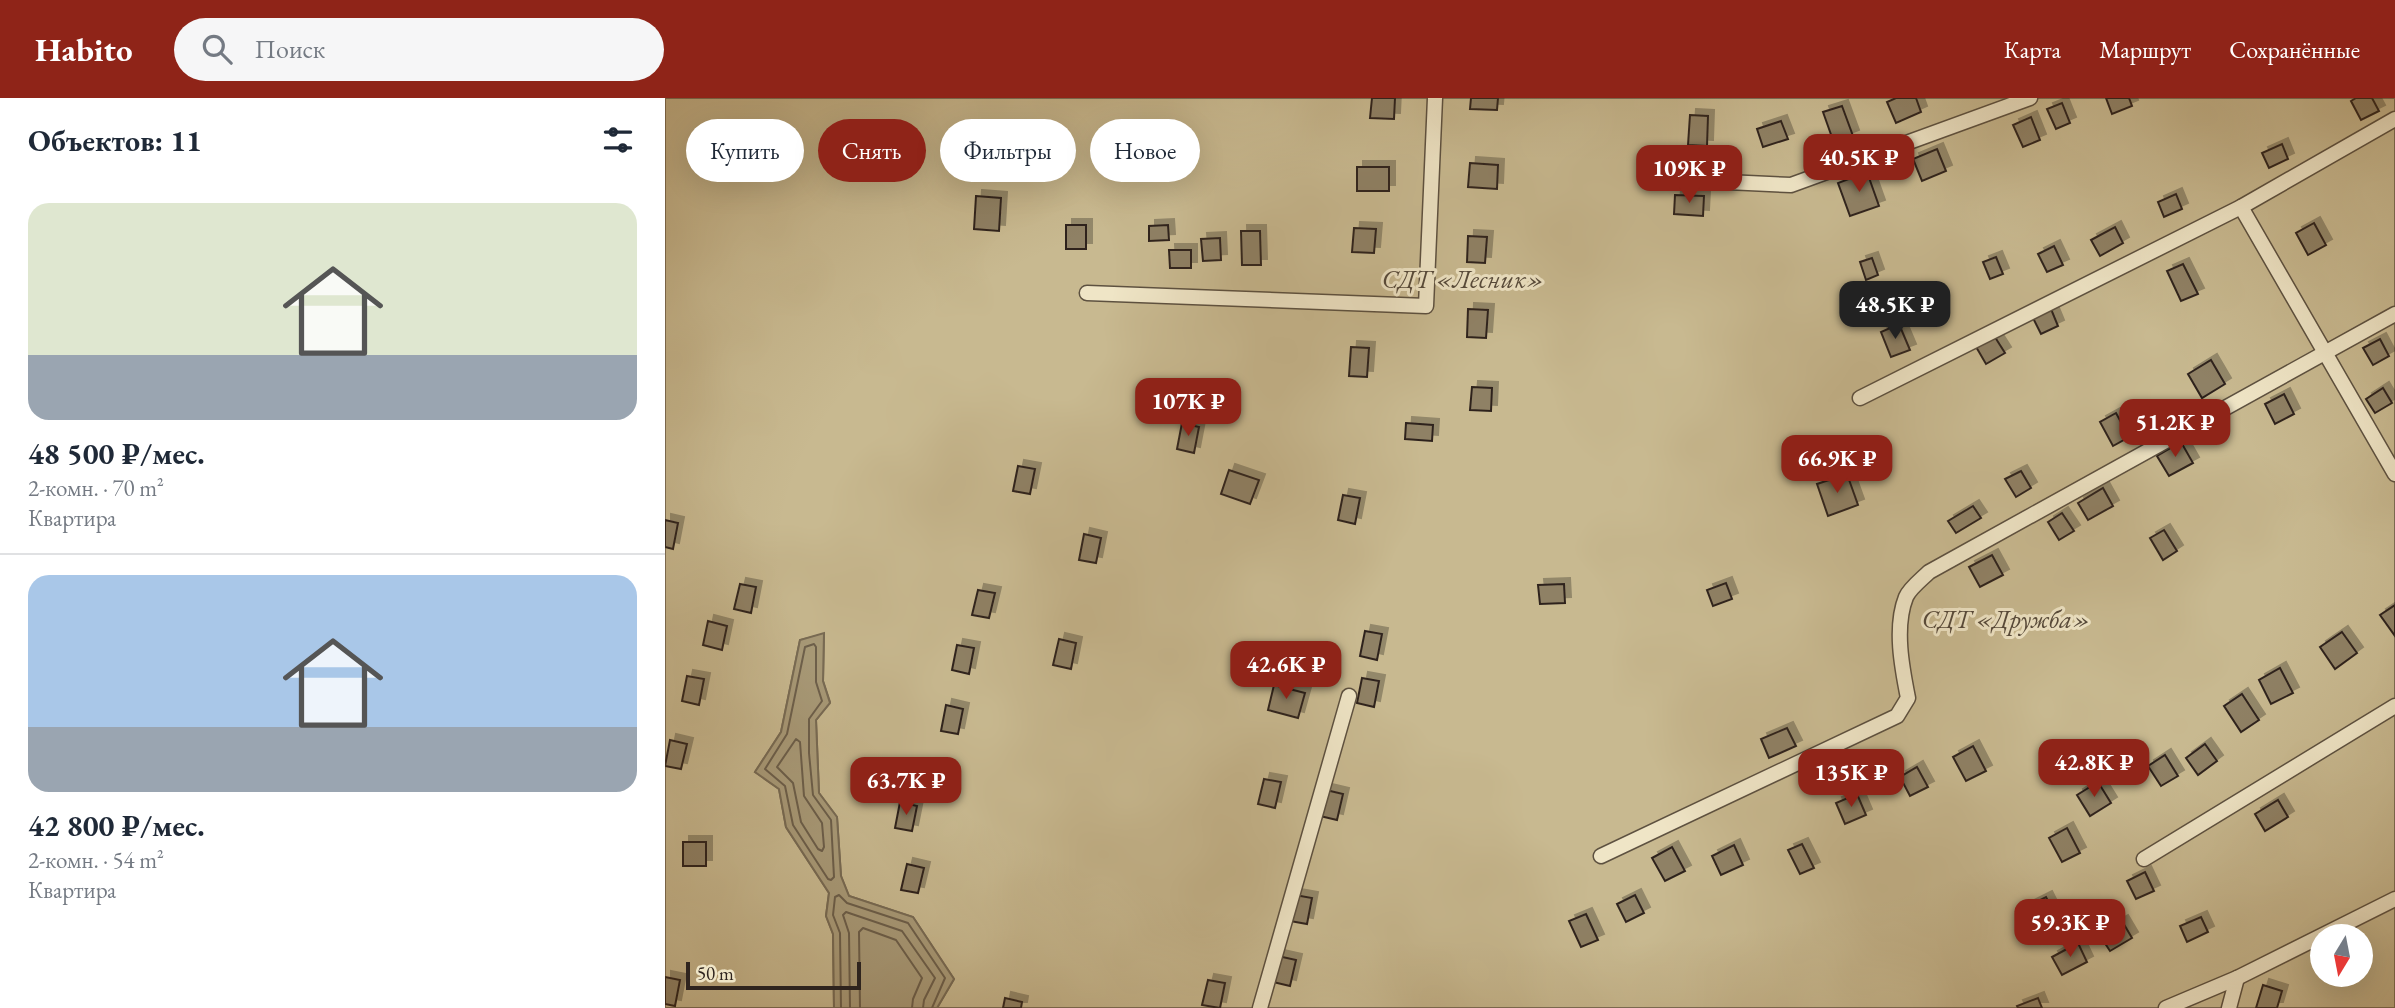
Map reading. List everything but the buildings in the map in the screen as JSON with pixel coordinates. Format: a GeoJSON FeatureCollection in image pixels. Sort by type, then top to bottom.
{"type":"FeatureCollection","features":[{"type":"Feature","properties":{"kind":"lane"},"geometry":{"type":"LineString","coordinates":[[1087,293],[1426,306],[1435,98]]}},
{"type":"Feature","properties":{"kind":"lane"},"geometry":{"type":"LineString","coordinates":[[1684,180],[1791,186],[2030,98]]}},
{"type":"Feature","properties":{"kind":"lane"},"geometry":{"type":"LineString","coordinates":[[1860,398],[2241,207],[2395,119]]}},
{"type":"Feature","properties":{"kind":"lane"},"geometry":{"type":"LineString","coordinates":[[2241,207],[2395,474]]}},
{"type":"Feature","properties":{"kind":"lane"},"geometry":{"type":"LineString","coordinates":[[1601,856],[1897,716],[1908,698],[1903,672],[1901,628],[1907,596],[1929,572],[2395,314]]}},
{"type":"Feature","properties":{"kind":"lane"},"geometry":{"type":"LineString","coordinates":[[1260,1008],[1349,696]]}},
{"type":"Feature","properties":{"kind":"lane"},"geometry":{"type":"LineString","coordinates":[[2144,859],[2395,706]]}},
{"type":"Feature","properties":{"kind":"lane"},"geometry":{"type":"LineString","coordinates":[[2166,1008],[2237,978],[2395,899]]}},
{"type":"Feature","properties":{"kind":"lane"},"geometry":{"type":"LineString","coordinates":[[2229,1008],[2237,978]]}},
{"type":"Feature","properties":{"kind":"green space"},"geometry":{"type":"Polygon","coordinates":[[[665,98],[2395,98],[2395,1008],[937,1008],[954,979],[913,917],[849,896],[841,876],[837,817],[819,793],[816,720],[830,702],[823,681],[824,634],[800,640],[781,732],[755,772],[779,789],[786,827],[829,893],[826,916],[833,934],[834,1008],[665,1008],[665,98]]]}},
{"type":"Feature","properties":{"kind":"water"},"geometry":{"type":"Polygon","coordinates":[[[824,633],[823,681],[830,703],[816,720],[819,793],[837,817],[841,876],[849,896],[913,917],[954,979],[937,1008],[834,1008],[833,934],[826,916],[829,893],[786,827],[779,789],[755,772],[781,732],[800,640],[824,633]]]}},
{"type":"Feature","properties":{"kind":"park label","name":"СДТ «Лесник»"},"geometry":{"type":"Point","coordinates":[1463,279]}},
{"type":"Feature","properties":{"kind":"park label","name":"СДТ «Дружба»"},"geometry":{"type":"Point","coordinates":[2006,619]}}]}
